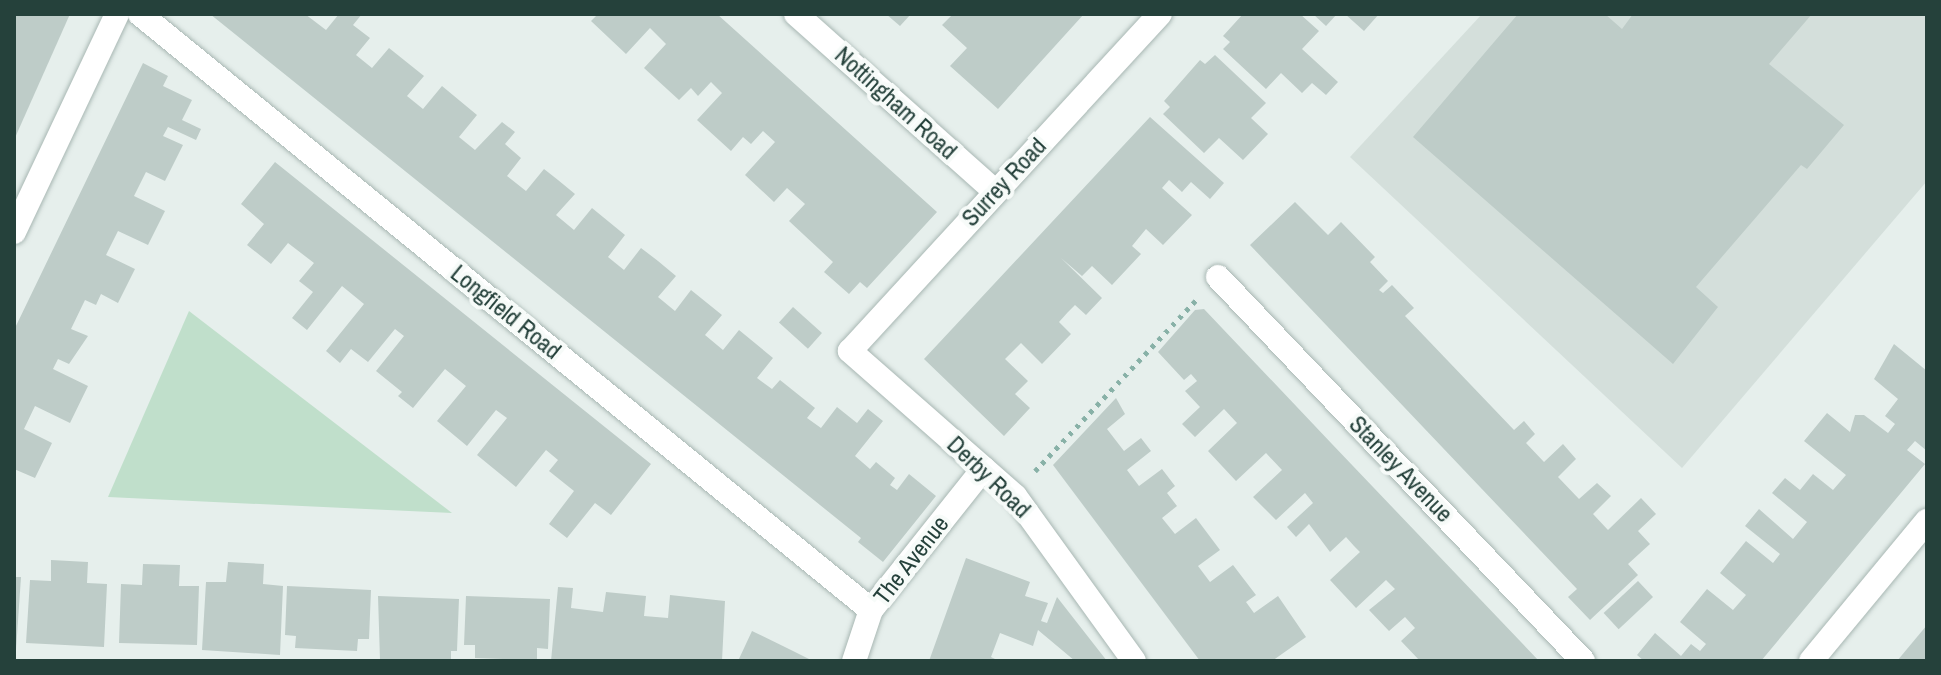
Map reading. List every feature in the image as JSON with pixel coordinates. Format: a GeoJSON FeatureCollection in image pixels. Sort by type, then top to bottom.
{"type":"FeatureCollection","features":[{"type":"Feature","properties":{"kind":"street"},"geometry":{"type":"LineString","coordinates":[[14,232],[117,14]]}},
{"type":"Feature","properties":{"kind":"street","name":"Longfield Road"},"geometry":{"type":"LineString","coordinates":[[140,14],[871,610]]}},
{"type":"Feature","properties":{"kind":"street","name":"Nottingham Road"},"geometry":{"type":"LineString","coordinates":[[796,14],[995,191]]}},
{"type":"Feature","properties":{"kind":"street","name":"Surrey Road"},"geometry":{"type":"LineString","coordinates":[[850,351],[1160,14]]}},
{"type":"Feature","properties":{"kind":"street","name":"Stanley Avenue"},"geometry":{"type":"LineString","coordinates":[[1218,277],[1583,661]]}},
{"type":"Feature","properties":{"kind":"street","name":"Derby Road"},"geometry":{"type":"LineString","coordinates":[[850,351],[1015,496],[1134,661]]}},
{"type":"Feature","properties":{"kind":"street","name":"The Avenue"},"geometry":{"type":"LineString","coordinates":[[854,661],[871,610],[984,468]]}},
{"type":"Feature","properties":{"kind":"street"},"geometry":{"type":"LineString","coordinates":[[1811,661],[1927,521]]}},
{"type":"Feature","properties":{"kind":"path"},"geometry":{"type":"LineString","coordinates":[[1015,496],[1218,277]]}},
{"type":"Feature","properties":{"kind":"shaded area"},"geometry":{"type":"Polygon","coordinates":[[[1482,14],[1927,14],[1927,181],[1682,468],[1350,157],[1482,14]]]}},
{"type":"Feature","properties":{"kind":"green space"},"geometry":{"type":"Polygon","coordinates":[[[189,311],[452,513],[108,497],[189,311]]]}},
{"type":"Feature","properties":{"kind":"building"},"geometry":{"type":"Polygon","coordinates":[[[14,14],[70,14],[14,140],[14,14]]]}},
{"type":"Feature","properties":{"kind":"building"},"geometry":{"type":"Polygon","coordinates":[[[210,14],[305,14],[326,30],[339,14],[362,14],[353,25],[370,38],[356,55],[372,68],[389,48],[424,76],[407,96],[423,109],[442,86],[477,115],[459,137],[475,150],[502,122],[515,132],[505,144],[521,158],[507,176],[526,191],[544,169],[558,180],[575,194],[556,215],[574,230],[592,208],[625,235],[608,257],[624,270],[641,248],[658,261],[676,276],[658,297],[675,311],[691,290],[722,315],[705,335],[723,350],[739,330],[773,358],[757,378],[772,389],[780,380],[815,408],[807,418],[821,428],[837,407],[857,423],[868,409],[883,421],[855,456],[870,469],[876,462],[895,478],[890,485],[897,490],[909,474],[936,496],[883,562],[858,542],[861,538],[210,14]]]}},
{"type":"Feature","properties":{"kind":"building"},"geometry":{"type":"Polygon","coordinates":[[[598,14],[717,14],[937,212],[867,288],[860,282],[849,294],[824,272],[833,262],[789,221],[805,204],[787,188],[774,202],[745,175],[775,142],[763,131],[751,144],[743,137],[731,151],[697,120],[722,93],[711,82],[698,96],[691,88],[679,100],[644,68],[666,44],[650,28],[626,54],[591,21],[598,14]]]}},
{"type":"Feature","properties":{"kind":"building"},"geometry":{"type":"Polygon","coordinates":[[[886,14],[911,14],[900,26],[886,14]]]}},
{"type":"Feature","properties":{"kind":"building"},"geometry":{"type":"Polygon","coordinates":[[[953,14],[1084,14],[998,109],[950,66],[967,48],[942,25],[953,14]]]}},
{"type":"Feature","properties":{"kind":"building"},"geometry":{"type":"Polygon","coordinates":[[[1243,14],[1300,14],[1319,31],[1302,49],[1338,82],[1326,95],[1312,83],[1302,93],[1281,73],[1266,89],[1223,49],[1230,42],[1223,36],[1243,14]]]}},
{"type":"Feature","properties":{"kind":"building"},"geometry":{"type":"Polygon","coordinates":[[[1313,14],[1337,14],[1326,26],[1313,14]]]}},
{"type":"Feature","properties":{"kind":"building"},"geometry":{"type":"Polygon","coordinates":[[[1345,14],[1379,14],[1364,31],[1345,14]]]}},
{"type":"Feature","properties":{"kind":"building"},"geometry":{"type":"Polygon","coordinates":[[[1518,14],[1605,14],[1622,29],[1633,14],[1812,14],[1769,64],[1844,125],[1807,169],[1801,165],[1696,287],[1718,307],[1673,364],[1413,137],[1518,14]]]}},
{"type":"Feature","properties":{"kind":"building"},"geometry":{"type":"Polygon","coordinates":[[[1215,55],[1266,103],[1251,118],[1268,134],[1243,160],[1219,138],[1204,153],[1163,114],[1170,107],[1164,101],[1200,60],[1205,64],[1215,55]]]}},
{"type":"Feature","properties":{"kind":"building"},"geometry":{"type":"Polygon","coordinates":[[[143,63],[168,76],[163,86],[192,100],[182,120],[201,129],[196,140],[168,127],[163,136],[183,145],[165,181],[146,172],[134,196],[165,211],[148,245],[118,231],[106,255],[135,269],[118,303],[101,294],[96,305],[85,300],[71,329],[88,336],[69,364],[58,359],[53,369],[88,386],[70,423],[35,406],[24,429],[52,443],[35,478],[14,469],[14,330],[143,63]]]}},
{"type":"Feature","properties":{"kind":"building"},"geometry":{"type":"Polygon","coordinates":[[[1150,117],[1224,183],[1210,199],[1191,182],[1182,192],[1169,180],[1162,188],[1192,215],[1163,245],[1146,229],[1132,246],[1141,254],[1112,285],[1092,266],[1082,276],[1061,258],[1102,298],[1086,315],[1075,305],[1068,312],[1059,322],[1071,334],[1042,364],[1021,343],[1005,359],[1028,381],[1015,394],[1030,408],[1004,436],[924,359],[1150,117]]]}},
{"type":"Feature","properties":{"kind":"building"},"geometry":{"type":"Polygon","coordinates":[[[275,162],[651,464],[611,515],[595,503],[567,538],[549,524],[574,491],[549,471],[558,460],[546,450],[516,487],[477,455],[507,418],[496,410],[467,446],[437,421],[466,386],[445,369],[413,408],[398,396],[402,392],[376,371],[404,336],[395,329],[368,362],[351,349],[340,363],[326,351],[364,304],[342,286],[307,330],[292,318],[313,292],[299,281],[314,263],[288,243],[271,264],[247,245],[264,224],[241,204],[275,162]]]}},
{"type":"Feature","properties":{"kind":"building"},"geometry":{"type":"Polygon","coordinates":[[[1295,202],[1328,235],[1341,222],[1375,257],[1370,262],[1388,281],[1379,290],[1383,293],[1392,285],[1414,308],[1405,316],[1514,430],[1524,421],[1535,434],[1526,443],[1544,462],[1563,444],[1576,459],[1558,477],[1579,499],[1597,483],[1611,496],[1593,514],[1608,530],[1641,498],[1656,514],[1638,531],[1650,544],[1628,564],[1638,575],[1590,620],[1568,597],[1577,589],[1250,245],[1295,202]]]}},
{"type":"Feature","properties":{"kind":"building"},"geometry":{"type":"Polygon","coordinates":[[[793,307],[822,333],[808,349],[779,323],[793,307]]]}},
{"type":"Feature","properties":{"kind":"building"},"geometry":{"type":"Polygon","coordinates":[[[1204,309],[1539,661],[1420,661],[1401,641],[1415,628],[1405,617],[1389,631],[1369,610],[1395,589],[1386,580],[1356,608],[1330,580],[1360,552],[1346,537],[1330,552],[1309,524],[1296,537],[1287,527],[1313,503],[1305,493],[1276,520],[1253,497],[1282,470],[1266,453],[1236,481],[1208,451],[1237,423],[1224,409],[1195,437],[1182,424],[1200,407],[1185,391],[1197,381],[1191,374],[1184,380],[1158,352],[1195,310],[1204,309]]]}},
{"type":"Feature","properties":{"kind":"building"},"geometry":{"type":"Polygon","coordinates":[[[1894,344],[1927,371],[1927,451],[1915,441],[1907,450],[1925,464],[1761,661],[1644,661],[1637,655],[1655,633],[1681,656],[1691,644],[1700,651],[1706,644],[1680,622],[1707,589],[1733,610],[1746,595],[1720,573],[1746,541],[1773,563],[1780,554],[1745,526],[1759,509],[1793,539],[1807,522],[1772,493],[1785,478],[1800,490],[1813,474],[1833,490],[1846,475],[1804,441],[1827,413],[1850,432],[1855,415],[1864,415],[1888,433],[1895,424],[1885,416],[1898,399],[1874,379],[1894,344]]]}},
{"type":"Feature","properties":{"kind":"building"},"geometry":{"type":"Polygon","coordinates":[[[1116,398],[1125,414],[1107,429],[1124,451],[1141,438],[1151,451],[1127,470],[1139,486],[1162,469],[1175,486],[1167,493],[1177,506],[1162,518],[1175,534],[1196,518],[1220,550],[1198,566],[1210,582],[1233,565],[1256,595],[1246,602],[1254,613],[1278,596],[1306,637],[1272,661],[1200,661],[1053,465],[1116,398]]]}},
{"type":"Feature","properties":{"kind":"building"},"geometry":{"type":"Polygon","coordinates":[[[966,558],[1030,582],[1025,596],[1048,603],[1041,621],[1047,623],[1057,597],[1107,661],[1075,661],[1038,630],[1033,646],[1000,633],[991,657],[999,661],[929,661],[966,558]]]}},
{"type":"Feature","properties":{"kind":"building"},"geometry":{"type":"Polygon","coordinates":[[[51,560],[88,562],[87,583],[107,584],[104,647],[26,643],[30,580],[51,581],[51,560]]]}},
{"type":"Feature","properties":{"kind":"building"},"geometry":{"type":"Polygon","coordinates":[[[228,562],[264,564],[263,584],[283,586],[280,655],[202,650],[206,582],[226,582],[228,562]]]}},
{"type":"Feature","properties":{"kind":"building"},"geometry":{"type":"Polygon","coordinates":[[[143,564],[180,565],[179,586],[199,586],[197,645],[119,643],[121,584],[142,585],[143,564]]]}},
{"type":"Feature","properties":{"kind":"building"},"geometry":{"type":"Polygon","coordinates":[[[14,577],[21,577],[16,650],[14,650],[14,577]]]}},
{"type":"Feature","properties":{"kind":"building"},"geometry":{"type":"Polygon","coordinates":[[[1638,581],[1653,597],[1619,629],[1604,613],[1638,581]]]}},
{"type":"Feature","properties":{"kind":"building"},"geometry":{"type":"Polygon","coordinates":[[[287,586],[371,590],[369,639],[358,639],[357,651],[295,648],[296,636],[285,635],[287,586]]]}},
{"type":"Feature","properties":{"kind":"building"},"geometry":{"type":"Polygon","coordinates":[[[558,587],[573,588],[571,608],[603,612],[606,592],[646,596],[644,616],[668,618],[670,595],[725,601],[722,661],[551,661],[558,587]]]}},
{"type":"Feature","properties":{"kind":"building"},"geometry":{"type":"Polygon","coordinates":[[[378,596],[459,599],[457,651],[451,651],[451,661],[380,660],[378,596]]]}},
{"type":"Feature","properties":{"kind":"building"},"geometry":{"type":"Polygon","coordinates":[[[466,596],[550,599],[548,649],[537,648],[537,660],[475,658],[475,645],[464,645],[466,596]]]}},
{"type":"Feature","properties":{"kind":"building"},"geometry":{"type":"Polygon","coordinates":[[[1927,625],[1927,661],[1897,661],[1927,625]]]}},
{"type":"Feature","properties":{"kind":"building"},"geometry":{"type":"Polygon","coordinates":[[[752,631],[791,650],[813,661],[738,661],[752,631]]]}}]}
